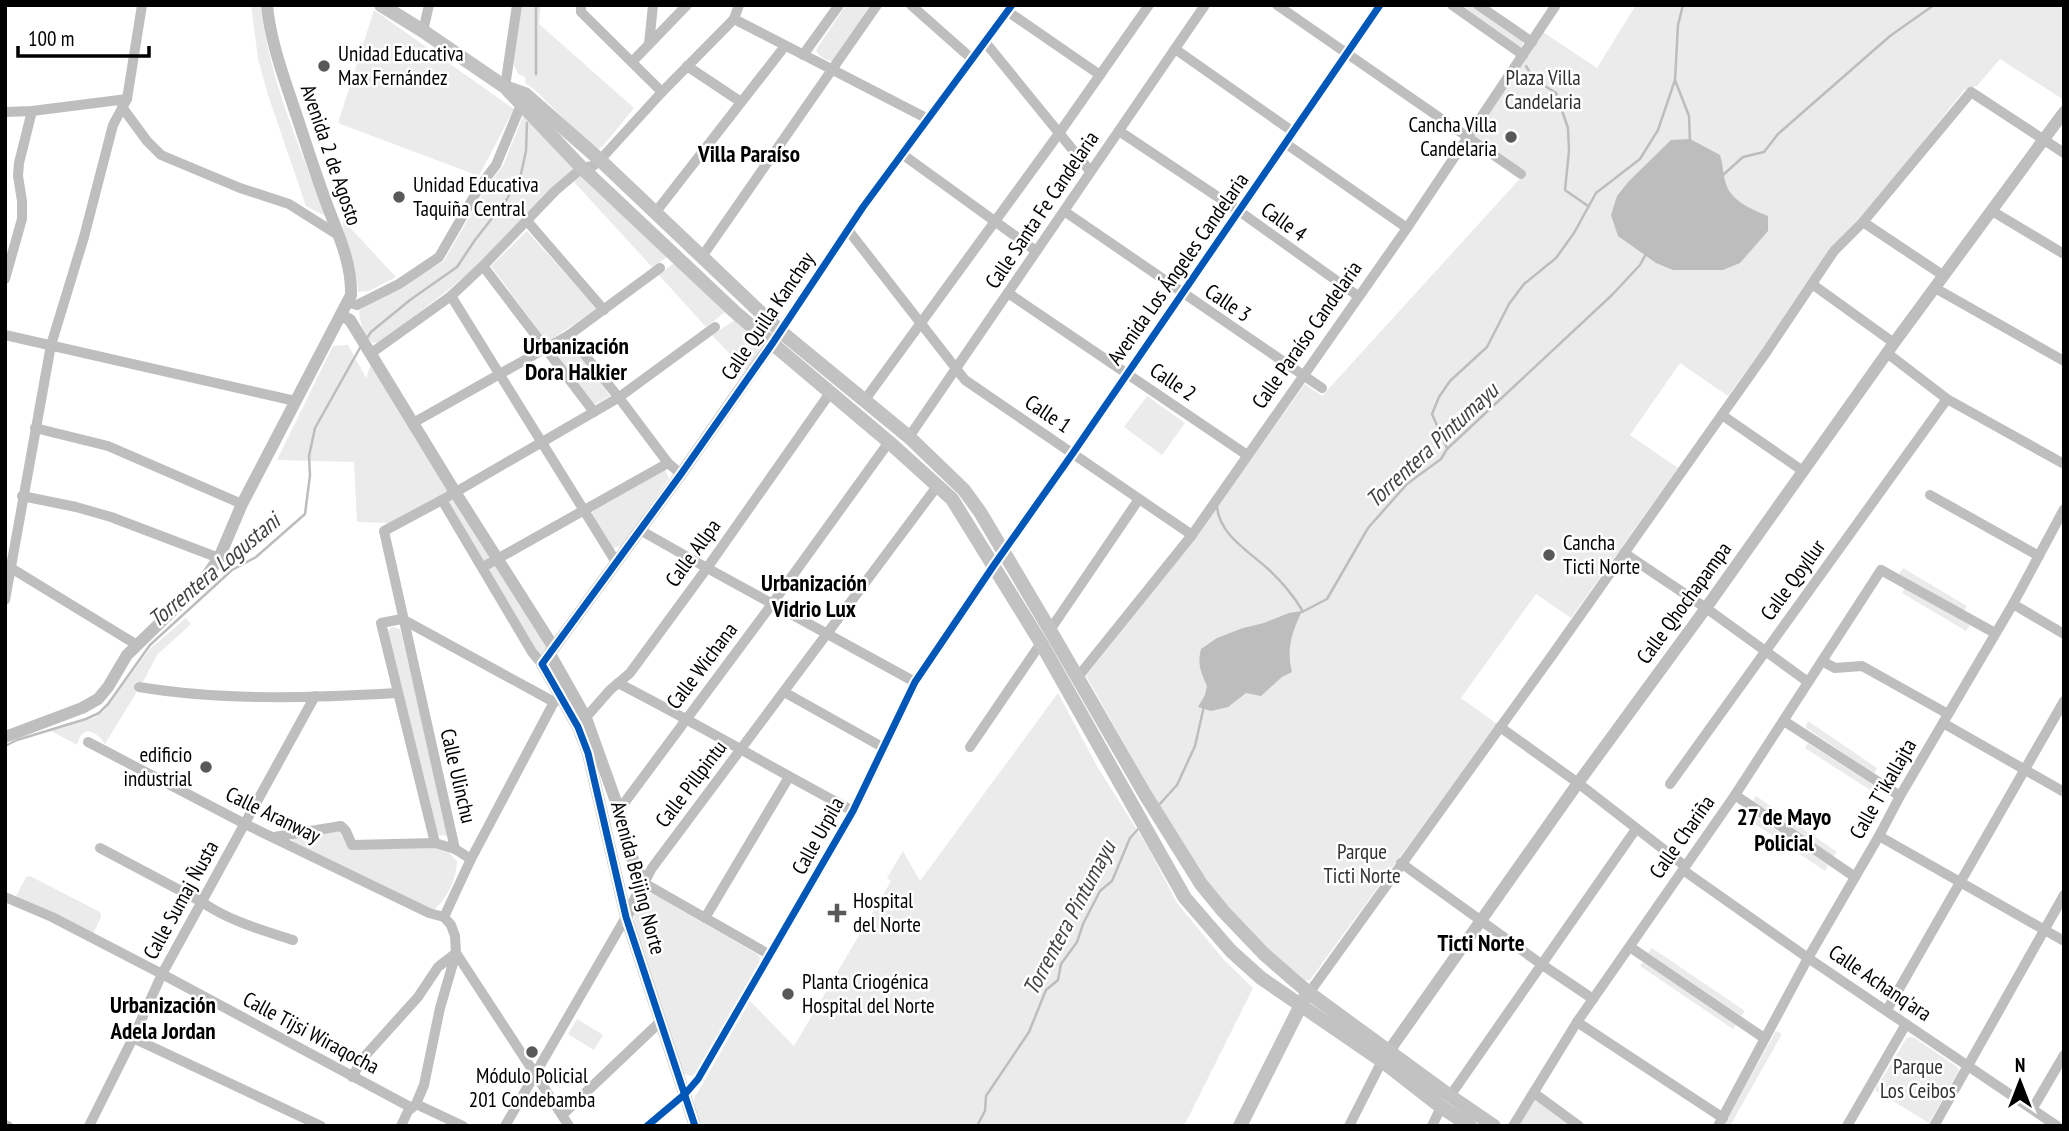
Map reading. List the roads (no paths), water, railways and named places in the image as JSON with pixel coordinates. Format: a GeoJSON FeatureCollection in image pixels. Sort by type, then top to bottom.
{"type":"FeatureCollection","features":[{"type":"Feature","properties":{"kind":"main road"},"geometry":{"type":"LineString","coordinates":[[381,5],[505,87],[600,160],[701,258],[830,393],[952,499],[1041,643],[1185,898],[1231,951],[1261,978],[1300,1006],[1385,1056]]}},
{"type":"Feature","properties":{"kind":"main road"},"geometry":{"type":"LineString","coordinates":[[523,100],[582,168],[736,313],[864,401],[909,437],[964,490],[980,512],[1146,796],[1201,884],[1264,954],[1385,1056],[1445,1101],[1469,1126]]}},
{"type":"Feature","properties":{"kind":"main road"},"geometry":{"type":"LineString","coordinates":[[1240,1126],[1309,993]]}},
{"type":"Feature","properties":{"kind":"main road"},"geometry":{"type":"LineString","coordinates":[[1445,1101],[1494,1126]]}},
{"type":"Feature","properties":{"kind":"street"},"geometry":{"type":"LineString","coordinates":[[5,600],[8,568],[51,345],[113,125],[125,103],[142,5]]}},
{"type":"Feature","properties":{"kind":"street","name":"Avenida 2 de Agosto"},"geometry":{"type":"LineString","coordinates":[[267,5],[282,73],[349,265],[351,295],[341,315]]}},
{"type":"Feature","properties":{"kind":"street"},"geometry":{"type":"LineString","coordinates":[[423,31],[429,5]]}},
{"type":"Feature","properties":{"kind":"street"},"geometry":{"type":"LineString","coordinates":[[505,87],[517,5]]}},
{"type":"Feature","properties":{"kind":"street"},"geometry":{"type":"LineString","coordinates":[[581,5],[581,12],[662,92]]}},
{"type":"Feature","properties":{"kind":"street"},"geometry":{"type":"LineString","coordinates":[[649,44],[653,5]]}},
{"type":"Feature","properties":{"kind":"street"},"geometry":{"type":"LineString","coordinates":[[632,62],[687,5]]}},
{"type":"Feature","properties":{"kind":"street"},"geometry":{"type":"LineString","coordinates":[[365,347],[451,296],[555,191],[582,168],[593,166],[600,160],[734,19],[739,5]]}},
{"type":"Feature","properties":{"kind":"street"},"geometry":{"type":"LineString","coordinates":[[803,55],[839,5]]}},
{"type":"Feature","properties":{"kind":"street"},"geometry":{"type":"LineString","coordinates":[[701,258],[877,5]]}},
{"type":"Feature","properties":{"kind":"street"},"geometry":{"type":"LineString","coordinates":[[911,5],[972,59]]}},
{"type":"Feature","properties":{"kind":"street","name":"Calle Santa Fe Candelaria"},"geometry":{"type":"LineString","coordinates":[[909,437],[1205,5]]}},
{"type":"Feature","properties":{"kind":"street"},"geometry":{"type":"LineString","coordinates":[[1277,5],[1521,174]]}},
{"type":"Feature","properties":{"kind":"street","name":"Avenida Los Ángeles Candelaria"},"geometry":{"type":"LineString","coordinates":[[1003,551],[1380,5]]}},
{"type":"Feature","properties":{"kind":"street"},"geometry":{"type":"LineString","coordinates":[[1452,5],[1523,55]]}},
{"type":"Feature","properties":{"kind":"street"},"geometry":{"type":"LineString","coordinates":[[1478,5],[1532,42]]}},
{"type":"Feature","properties":{"kind":"street","name":"Calle Paraíso Candelaria"},"geometry":{"type":"LineString","coordinates":[[1077,678],[1192,535],[1407,228],[1556,5]]}},
{"type":"Feature","properties":{"kind":"street"},"geometry":{"type":"LineString","coordinates":[[864,401],[1060,132],[1100,75],[1142,7]]}},
{"type":"Feature","properties":{"kind":"street"},"geometry":{"type":"LineString","coordinates":[[1010,8],[1100,75]]}},
{"type":"Feature","properties":{"kind":"street","name":"Calle Quilla Kanchay"},"geometry":{"type":"LineString","coordinates":[[549,655],[681,474],[902,154],[1010,8]]}},
{"type":"Feature","properties":{"kind":"street"},"geometry":{"type":"LineString","coordinates":[[734,19],[928,119]]}},
{"type":"Feature","properties":{"kind":"street"},"geometry":{"type":"LineString","coordinates":[[985,43],[1090,171]]}},
{"type":"Feature","properties":{"kind":"street"},"geometry":{"type":"LineString","coordinates":[[655,213],[785,46]]}},
{"type":"Feature","properties":{"kind":"street"},"geometry":{"type":"LineString","coordinates":[[1175,49],[1292,131]]}},
{"type":"Feature","properties":{"kind":"street"},"geometry":{"type":"LineString","coordinates":[[687,66],[741,102]]}},
{"type":"Feature","properties":{"kind":"street"},"geometry":{"type":"LineString","coordinates":[[1309,993],[1625,553],[1834,251],[1863,222],[1971,92],[2064,153]]}},
{"type":"Feature","properties":{"kind":"street"},"geometry":{"type":"LineString","coordinates":[[347,303],[357,305],[399,284],[439,257],[480,187],[496,166],[523,100]]}},
{"type":"Feature","properties":{"kind":"street"},"geometry":{"type":"LineString","coordinates":[[5,112],[125,103]]}},
{"type":"Feature","properties":{"kind":"street"},"geometry":{"type":"LineString","coordinates":[[125,103],[147,141],[160,155],[240,188],[289,204],[338,235]]}},
{"type":"Feature","properties":{"kind":"street"},"geometry":{"type":"LineString","coordinates":[[5,279],[22,219],[18,176],[32,111]]}},
{"type":"Feature","properties":{"kind":"street","name":"Calle Qhochapampa"},"geometry":{"type":"LineString","coordinates":[[1349,1126],[1385,1056],[1481,919],[1890,348],[2064,112]]}},
{"type":"Feature","properties":{"kind":"street","name":"Calle 4"},"geometry":{"type":"LineString","coordinates":[[1119,131],[1239,211],[1358,296]]}},
{"type":"Feature","properties":{"kind":"street"},"geometry":{"type":"LineString","coordinates":[[1285,143],[1407,228]]}},
{"type":"Feature","properties":{"kind":"street"},"geometry":{"type":"LineString","coordinates":[[902,154],[1036,251]]}},
{"type":"Feature","properties":{"kind":"street","name":"Calle 3"},"geometry":{"type":"LineString","coordinates":[[1064,211],[1322,388]]}},
{"type":"Feature","properties":{"kind":"street"},"geometry":{"type":"LineString","coordinates":[[1992,211],[2064,254]]}},
{"type":"Feature","properties":{"kind":"street"},"geometry":{"type":"LineString","coordinates":[[527,221],[604,310]]}},
{"type":"Feature","properties":{"kind":"street"},"geometry":{"type":"LineString","coordinates":[[1863,222],[1944,276]]}},
{"type":"Feature","properties":{"kind":"street","name":"Calle 1"},"geometry":{"type":"LineString","coordinates":[[848,230],[965,380],[1192,535]]}},
{"type":"Feature","properties":{"kind":"street"},"geometry":{"type":"LineString","coordinates":[[483,266],[594,412]]}},
{"type":"Feature","properties":{"kind":"street"},"geometry":{"type":"LineString","coordinates":[[412,423],[569,335],[660,268]]}},
{"type":"Feature","properties":{"kind":"street"},"geometry":{"type":"LineString","coordinates":[[1812,284],[1947,399],[2064,464]]}},
{"type":"Feature","properties":{"kind":"street"},"geometry":{"type":"LineString","coordinates":[[1935,288],[2064,361]]}},
{"type":"Feature","properties":{"kind":"street","name":"Calle 2"},"geometry":{"type":"LineString","coordinates":[[1008,293],[1247,455]]}},
{"type":"Feature","properties":{"kind":"street"},"geometry":{"type":"LineString","coordinates":[[451,296],[616,562]]}},
{"type":"Feature","properties":{"kind":"street"},"geometry":{"type":"LineString","coordinates":[[5,737],[82,708],[98,699],[127,655],[203,581],[219,558],[242,504],[341,315]]}},
{"type":"Feature","properties":{"kind":"street","name":"Avenida Beijing Norte"},"geometry":{"type":"LineString","coordinates":[[341,315],[350,320],[497,559],[549,655],[582,722],[619,810],[629,851],[644,883]]}},
{"type":"Feature","properties":{"kind":"street"},"geometry":{"type":"LineString","coordinates":[[442,500],[618,398],[715,327]]}},
{"type":"Feature","properties":{"kind":"street"},"geometry":{"type":"LineString","coordinates":[[5,335],[296,401]]}},
{"type":"Feature","properties":{"kind":"street"},"geometry":{"type":"LineString","coordinates":[[569,335],[668,463],[681,474]]}},
{"type":"Feature","properties":{"kind":"street","name":"Calle Allpa"},"geometry":{"type":"LineString","coordinates":[[582,722],[610,690],[630,673],[830,393]]}},
{"type":"Feature","properties":{"kind":"street","name":"Calle Qoyllur"},"geometry":{"type":"LineString","coordinates":[[1670,783],[1947,399]]}},
{"type":"Feature","properties":{"kind":"street"},"geometry":{"type":"LineString","coordinates":[[1722,415],[1803,471]]}},
{"type":"Feature","properties":{"kind":"street"},"geometry":{"type":"LineString","coordinates":[[35,428],[108,446],[242,504]]}},
{"type":"Feature","properties":{"kind":"street","name":"Calle Wichana"},"geometry":{"type":"LineString","coordinates":[[619,810],[889,442]]}},
{"type":"Feature","properties":{"kind":"street"},"geometry":{"type":"LineString","coordinates":[[483,567],[668,463]]}},
{"type":"Feature","properties":{"kind":"street","name":"Calle Pillpintu"},"geometry":{"type":"LineString","coordinates":[[505,1126],[652,868],[938,485]]}},
{"type":"Feature","properties":{"kind":"street"},"geometry":{"type":"LineString","coordinates":[[1930,495],[2039,555]]}},
{"type":"Feature","properties":{"kind":"street"},"geometry":{"type":"LineString","coordinates":[[23,496],[111,517],[219,558]]}},
{"type":"Feature","properties":{"kind":"street"},"geometry":{"type":"LineString","coordinates":[[1050,630],[1139,499]]}},
{"type":"Feature","properties":{"kind":"street","name":"Avenida Beijing Norte"},"geometry":{"type":"LineString","coordinates":[[442,500],[532,652],[549,655]]}},
{"type":"Feature","properties":{"kind":"street","name":"Calle Ulinchu"},"geometry":{"type":"LineString","coordinates":[[442,500],[384,531],[455,849],[471,859]]}},
{"type":"Feature","properties":{"kind":"street","name":"Calle T'ikallajta"},"geometry":{"type":"LineString","coordinates":[[1721,1122],[1808,958],[2064,509]]}},
{"type":"Feature","properties":{"kind":"street"},"geometry":{"type":"LineString","coordinates":[[640,530],[915,682]]}},
{"type":"Feature","properties":{"kind":"street","name":"Calle Urpila"},"geometry":{"type":"LineString","coordinates":[[647,1126],[685,1094],[698,1079],[853,811],[915,682],[1003,551]]}},
{"type":"Feature","properties":{"kind":"street"},"geometry":{"type":"LineString","coordinates":[[1625,553],[1808,682]]}},
{"type":"Feature","properties":{"kind":"street"},"geometry":{"type":"LineString","coordinates":[[8,568],[136,645]]}},
{"type":"Feature","properties":{"kind":"street","name":"Calle Chariña"},"geometry":{"type":"LineString","coordinates":[[1513,1126],[1577,1022],[1735,795],[1881,570],[1995,633]]}},
{"type":"Feature","properties":{"kind":"street"},"geometry":{"type":"LineString","coordinates":[[2012,604],[2064,634]]}},
{"type":"Feature","properties":{"kind":"street"},"geometry":{"type":"LineString","coordinates":[[401,1126],[408,1111],[414,1106],[426,1077],[440,1008],[456,953],[455,936],[444,917],[471,859],[558,701],[402,620],[381,623],[435,843]]}},
{"type":"Feature","properties":{"kind":"street"},"geometry":{"type":"LineString","coordinates":[[970,747],[1041,643]]}},
{"type":"Feature","properties":{"kind":"street","name":"Avenida Beijing Norte"},"geometry":{"type":"LineString","coordinates":[[549,655],[558,701],[582,722],[626,917],[695,1126]]}},
{"type":"Feature","properties":{"kind":"street"},"geometry":{"type":"LineString","coordinates":[[1822,661],[1835,668],[1862,666],[2064,792]]}},
{"type":"Feature","properties":{"kind":"street"},"geometry":{"type":"LineString","coordinates":[[618,684],[687,718],[853,811]]}},
{"type":"Feature","properties":{"kind":"street"},"geometry":{"type":"LineString","coordinates":[[138,687],[176,693],[315,696],[397,693]]}},
{"type":"Feature","properties":{"kind":"street"},"geometry":{"type":"LineString","coordinates":[[784,692],[884,748]]}},
{"type":"Feature","properties":{"kind":"street","name":"Calle Sumaj Ñusta"},"geometry":{"type":"LineString","coordinates":[[89,1126],[162,974],[315,696]]}},
{"type":"Feature","properties":{"kind":"street"},"geometry":{"type":"LineString","coordinates":[[1886,1010],[2064,701]]}},
{"type":"Feature","properties":{"kind":"street"},"geometry":{"type":"LineString","coordinates":[[1784,721],[1900,796]]}},
{"type":"Feature","properties":{"kind":"street","name":"Calle Achanq'ara"},"geometry":{"type":"LineString","coordinates":[[1500,727],[1578,783],[1684,868],[1808,958],[2057,1126]]}},
{"type":"Feature","properties":{"kind":"street","name":"Calle Aranway"},"geometry":{"type":"LineString","coordinates":[[88,743],[245,824],[429,913],[444,917]]}},
{"type":"Feature","properties":{"kind":"street"},"geometry":{"type":"LineString","coordinates":[[705,918],[789,777]]}},
{"type":"Feature","properties":{"kind":"street"},"geometry":{"type":"LineString","coordinates":[[1735,795],[1855,877]]}},
{"type":"Feature","properties":{"kind":"street"},"geometry":{"type":"LineString","coordinates":[[274,836],[341,827],[346,831],[352,845],[435,843],[455,849]]}},
{"type":"Feature","properties":{"kind":"street"},"geometry":{"type":"LineString","coordinates":[[1432,1126],[1445,1101],[1636,829]]}},
{"type":"Feature","properties":{"kind":"street"},"geometry":{"type":"LineString","coordinates":[[1879,836],[2064,941]]}},
{"type":"Feature","properties":{"kind":"street"},"geometry":{"type":"LineString","coordinates":[[100,848],[202,902],[217,913],[293,940]]}},
{"type":"Feature","properties":{"kind":"street"},"geometry":{"type":"LineString","coordinates":[[1401,863],[1593,999]]}},
{"type":"Feature","properties":{"kind":"street"},"geometry":{"type":"LineString","coordinates":[[644,883],[770,955]]}},
{"type":"Feature","properties":{"kind":"street"},"geometry":{"type":"LineString","coordinates":[[1934,1126],[2064,895]]}},
{"type":"Feature","properties":{"kind":"street","name":"Calle Tijsi Wiraqocha"},"geometry":{"type":"LineString","coordinates":[[5,897],[52,917],[162,974],[352,1077],[463,1126]]}},
{"type":"Feature","properties":{"kind":"street"},"geometry":{"type":"LineString","coordinates":[[1630,947],[1764,1038]]}},
{"type":"Feature","properties":{"kind":"street"},"geometry":{"type":"LineString","coordinates":[[456,953],[569,1126]]}},
{"type":"Feature","properties":{"kind":"street"},"geometry":{"type":"LineString","coordinates":[[352,1077],[364,1057],[418,997],[438,967],[456,953]]}},
{"type":"Feature","properties":{"kind":"street"},"geometry":{"type":"LineString","coordinates":[[418,997],[440,1008]]}},
{"type":"Feature","properties":{"kind":"street"},"geometry":{"type":"LineString","coordinates":[[562,1115],[661,1021]]}},
{"type":"Feature","properties":{"kind":"street"},"geometry":{"type":"LineString","coordinates":[[1577,1022],[1721,1122]]}},
{"type":"Feature","properties":{"kind":"street"},"geometry":{"type":"LineString","coordinates":[[1847,1126],[1906,1024]]}},
{"type":"Feature","properties":{"kind":"street"},"geometry":{"type":"LineString","coordinates":[[133,1038],[321,1126]]}},
{"type":"Feature","properties":{"kind":"street"},"geometry":{"type":"LineString","coordinates":[[2033,1108],[2064,1055]]}},
{"type":"Feature","properties":{"kind":"street"},"geometry":{"type":"LineString","coordinates":[[1534,1093],[1579,1126]]}},
{"type":"Feature","properties":{"kind":"waterway","name":"Torrentera Logustani"},"geometry":{"type":"LineString","coordinates":[[536,5],[536,74]]}},
{"type":"Feature","properties":{"kind":"waterway"},"geometry":{"type":"LineString","coordinates":[[1683,5],[1678,25],[1675,80],[1689,116],[1690,142]]}},
{"type":"Feature","properties":{"kind":"waterway","name":"Torrentera Pintumayu"},"geometry":{"type":"LineString","coordinates":[[1723,175],[1743,157],[1764,152],[1778,134],[1890,36],[1934,5]]}},
{"type":"Feature","properties":{"kind":"waterway"},"geometry":{"type":"LineString","coordinates":[[1526,66],[1534,79],[1556,93],[1568,128],[1569,151],[1565,190],[1588,206]]}},
{"type":"Feature","properties":{"kind":"waterway"},"geometry":{"type":"LineString","coordinates":[[1447,448],[1432,414],[1439,397],[1450,381],[1487,347],[1509,304],[1524,284],[1556,258],[1574,233],[1596,193],[1640,159],[1658,130],[1675,80]]}},
{"type":"Feature","properties":{"kind":"waterway","name":"Torrentera Logustani"},"geometry":{"type":"LineString","coordinates":[[367,338],[410,300],[457,267],[507,199],[521,174],[526,151],[527,123]]}},
{"type":"Feature","properties":{"kind":"waterway","name":"Torrentera Pintumayu"},"geometry":{"type":"LineString","coordinates":[[1302,612],[1327,599],[1368,528],[1407,484],[1441,459],[1447,449],[1612,295],[1640,265],[1647,252]]}},
{"type":"Feature","properties":{"kind":"waterway","name":"Torrentera Logustani"},"geometry":{"type":"LineString","coordinates":[[5,746],[99,713],[150,645],[232,570],[256,557],[305,514],[310,475],[309,456],[315,428],[361,346]]}},
{"type":"Feature","properties":{"kind":"waterway"},"geometry":{"type":"LineString","coordinates":[[1217,507],[1219,517],[1229,534],[1277,578],[1302,610]]}},
{"type":"Feature","properties":{"kind":"waterway","name":"Torrentera Pintumayu"},"geometry":{"type":"LineString","coordinates":[[1158,806],[1177,785],[1195,746],[1204,706]]}},
{"type":"Feature","properties":{"kind":"waterway","name":"Torrentera Pintumayu"},"geometry":{"type":"LineString","coordinates":[[977,1126],[985,1111],[986,1096],[1029,1032],[1046,990],[1058,980],[1061,964],[1077,942],[1100,891],[1112,881],[1130,838],[1140,827]]}},
{"type":"Feature","properties":{"kind":"place","name":"Unidad Educativa Max Fernández"},"geometry":{"type":"Point","coordinates":[324,66]}},
{"type":"Feature","properties":{"kind":"place","name":"Cancha Villa Candelaria"},"geometry":{"type":"Point","coordinates":[1511,137]}},
{"type":"Feature","properties":{"kind":"place","name":"Unidad Educativa Taquiña Central"},"geometry":{"type":"Point","coordinates":[399,197]}},
{"type":"Feature","properties":{"kind":"place","name":"Cancha Ticti Norte"},"geometry":{"type":"Point","coordinates":[1549,555]}},
{"type":"Feature","properties":{"kind":"place","name":"edificio industrial"},"geometry":{"type":"Point","coordinates":[206,767]}},
{"type":"Feature","properties":{"kind":"place","name":"Hospital del Norte"},"geometry":{"type":"Point","coordinates":[837,913]}},
{"type":"Feature","properties":{"kind":"place","name":"Planta Criogénica Hospital del Norte"},"geometry":{"type":"Point","coordinates":[788,994]}},
{"type":"Feature","properties":{"kind":"place","name":"Módulo Policial 201 Condebamba"},"geometry":{"type":"Point","coordinates":[532,1052]}},
{"type":"Feature","properties":{"kind":"district","name":"Villa Paraíso"},"geometry":{"type":"Point","coordinates":[749,154]}},
{"type":"Feature","properties":{"kind":"district","name":"Urbanización Dora Halkier"},"geometry":{"type":"Point","coordinates":[576,359]}},
{"type":"Feature","properties":{"kind":"district","name":"Urbanización Vidrio Lux"},"geometry":{"type":"Point","coordinates":[814,596]}},
{"type":"Feature","properties":{"kind":"district","name":"27 de Mayo Policial"},"geometry":{"type":"Point","coordinates":[1784,830]}},
{"type":"Feature","properties":{"kind":"district","name":"Ticti Norte"},"geometry":{"type":"Point","coordinates":[1481,943]}},
{"type":"Feature","properties":{"kind":"district","name":"Urbanización Adela Jordan"},"geometry":{"type":"Point","coordinates":[163,1018]}},
{"type":"Feature","properties":{"kind":"park label","name":"Plaza Villa Candelaria"},"geometry":{"type":"Point","coordinates":[1543,90]}},
{"type":"Feature","properties":{"kind":"park label","name":"Parque Ticti Norte"},"geometry":{"type":"Point","coordinates":[1362,864]}},
{"type":"Feature","properties":{"kind":"park label","name":"Parque Los Ceibos"},"geometry":{"type":"Point","coordinates":[1918,1079]}}]}
